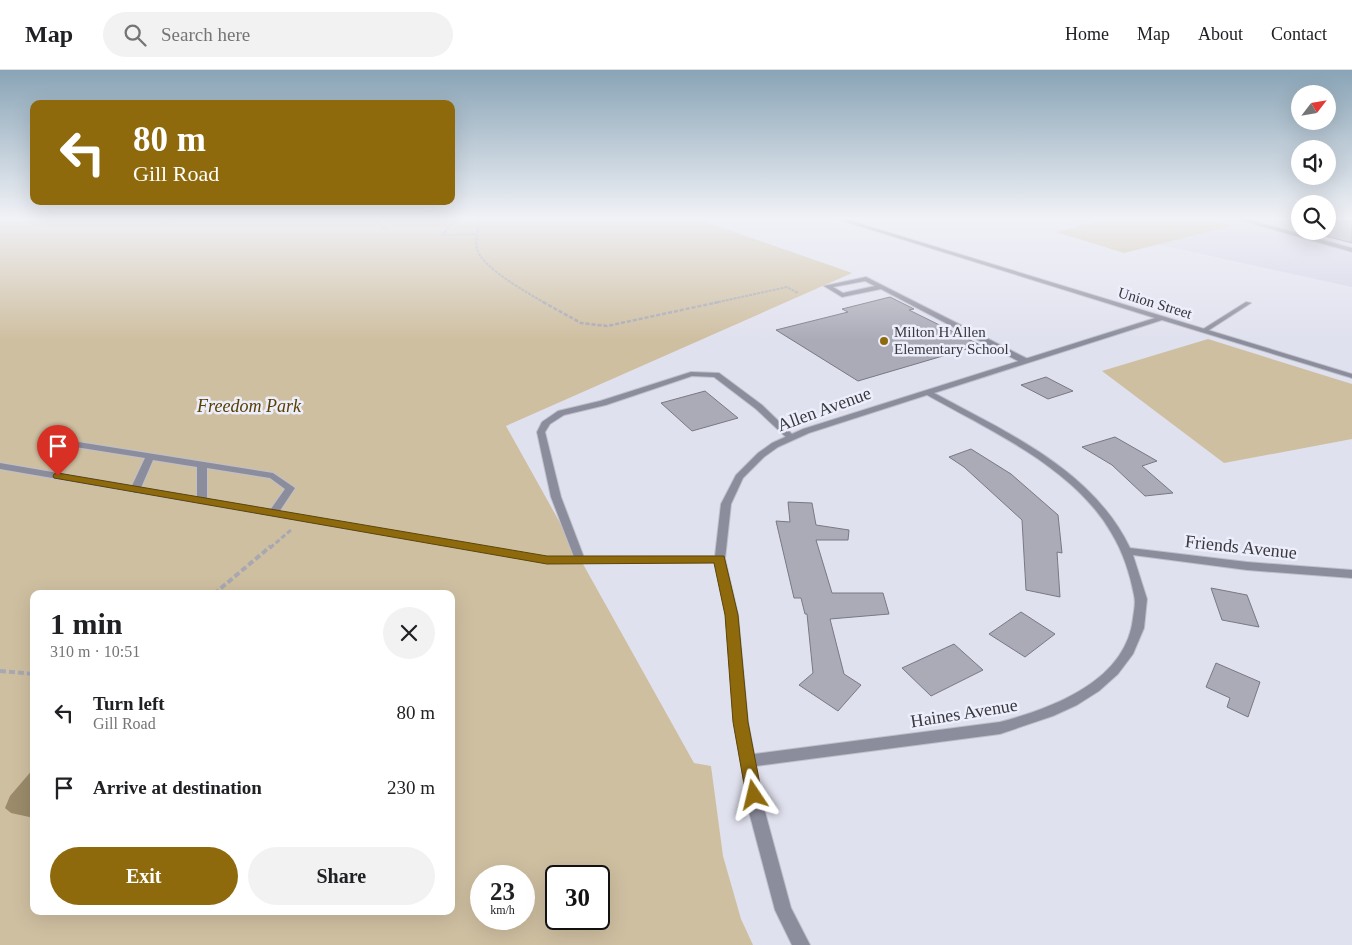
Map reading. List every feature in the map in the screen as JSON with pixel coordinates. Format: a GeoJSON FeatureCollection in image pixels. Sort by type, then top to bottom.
{"type":"FeatureCollection","features":[{"type":"Feature","properties":{"kind":"street","name":"Union Street"},"geometry":{"type":"LineString","coordinates":[[969,259],[1352,376]]}},
{"type":"Feature","properties":{"kind":"street"},"geometry":{"type":"LineString","coordinates":[[882,287],[842,295],[827,286],[866,279],[882,287],[1025,361]]}},
{"type":"Feature","properties":{"kind":"street"},"geometry":{"type":"LineString","coordinates":[[1204,331],[1248,304]]}},
{"type":"Feature","properties":{"kind":"street","name":"Allen Avenue"},"geometry":{"type":"LineString","coordinates":[[801,945],[780,901],[761,828],[741,722],[732,615],[720,559],[726,504],[732,490],[749,465],[768,450],[791,437],[829,423],[1162,318]]}},
{"type":"Feature","properties":{"kind":"street"},"geometry":{"type":"LineString","coordinates":[[580,560],[556,497],[541,432],[546,422],[561,413],[603,403],[691,374],[716,375],[758,407],[791,437]]}},
{"type":"Feature","properties":{"kind":"street","name":"Haines Avenue"},"geometry":{"type":"LineString","coordinates":[[748,761],[1000,728],[1032,719],[1066,705],[1084,695],[1113,671],[1124,658],[1137,629],[1141,600],[1128,551],[1109,520],[1071,480],[1040,457],[927,392]]}},
{"type":"Feature","properties":{"kind":"street"},"geometry":{"type":"LineString","coordinates":[[53,441],[272,476],[290,488],[272,513]]}},
{"type":"Feature","properties":{"kind":"street"},"geometry":{"type":"LineString","coordinates":[[135,490],[150,457]]}},
{"type":"Feature","properties":{"kind":"street"},"geometry":{"type":"LineString","coordinates":[[202,465],[202,501]]}},
{"type":"Feature","properties":{"kind":"street"},"geometry":{"type":"LineString","coordinates":[[0,466],[547,560],[720,559]]}},
{"type":"Feature","properties":{"kind":"street","name":"Friends Avenue"},"geometry":{"type":"LineString","coordinates":[[1128,551],[1247,566],[1352,574]]}},
{"type":"Feature","properties":{"kind":"path"},"geometry":{"type":"LineString","coordinates":[[482,259],[488,265],[559,311],[589,325],[607,326],[787,287],[798,292]]}},
{"type":"Feature","properties":{"kind":"path"},"geometry":{"type":"LineString","coordinates":[[219,590],[304,519]]}},
{"type":"Feature","properties":{"kind":"path"},"geometry":{"type":"LineString","coordinates":[[0,671],[30,674]]}},
{"type":"Feature","properties":{"kind":"shaded area"},"geometry":{"type":"Polygon","coordinates":[[[1224,259],[1352,259],[1352,287],[1224,259]]]}},
{"type":"Feature","properties":{"kind":"shaded area"},"geometry":{"type":"Polygon","coordinates":[[[30,773],[30,817],[11,813],[5,808],[10,796],[30,773]]]}},
{"type":"Feature","properties":{"kind":"green space","name":"Freedom Park"},"geometry":{"type":"Polygon","coordinates":[[[0,259],[812,259],[852,273],[506,426],[694,763],[711,766],[723,856],[741,919],[753,945],[0,945],[0,259]]]}},
{"type":"Feature","properties":{"kind":"green space"},"geometry":{"type":"Polygon","coordinates":[[[1208,339],[1352,384],[1352,439],[1224,463],[1102,371],[1208,339]]]}},
{"type":"Feature","properties":{"kind":"building","name":"Milton H Allen Elementary School"},"geometry":{"type":"Polygon","coordinates":[[[890,297],[914,309],[909,310],[980,345],[858,381],[776,330],[848,312],[842,309],[890,297]]]}},
{"type":"Feature","properties":{"kind":"building"},"geometry":{"type":"Polygon","coordinates":[[[1046,377],[1073,391],[1048,399],[1021,385],[1046,377]]]}},
{"type":"Feature","properties":{"kind":"building"},"geometry":{"type":"Polygon","coordinates":[[[705,391],[738,418],[692,431],[661,403],[705,391]]]}},
{"type":"Feature","properties":{"kind":"building"},"geometry":{"type":"Polygon","coordinates":[[[1115,437],[1157,461],[1142,466],[1173,493],[1145,496],[1112,465],[1082,447],[1115,437]]]}},
{"type":"Feature","properties":{"kind":"building"},"geometry":{"type":"Polygon","coordinates":[[[971,449],[1011,474],[1058,515],[1062,553],[1057,552],[1060,597],[1026,590],[1022,520],[964,467],[949,457],[971,449]]]}},
{"type":"Feature","properties":{"kind":"building"},"geometry":{"type":"Polygon","coordinates":[[[788,502],[812,503],[816,525],[849,530],[848,540],[816,540],[832,593],[883,593],[889,614],[830,619],[844,674],[861,685],[838,711],[799,685],[813,673],[807,614],[805,614],[801,598],[794,598],[776,521],[790,522],[788,502]]]}},
{"type":"Feature","properties":{"kind":"building"},"geometry":{"type":"Polygon","coordinates":[[[1211,588],[1247,595],[1259,627],[1222,620],[1211,588]]]}},
{"type":"Feature","properties":{"kind":"building"},"geometry":{"type":"Polygon","coordinates":[[[1021,612],[1055,634],[1025,657],[989,634],[1021,612]]]}},
{"type":"Feature","properties":{"kind":"building"},"geometry":{"type":"Polygon","coordinates":[[[954,644],[983,670],[931,696],[902,668],[954,644]]]}},
{"type":"Feature","properties":{"kind":"building"},"geometry":{"type":"Polygon","coordinates":[[[1216,663],[1260,682],[1248,717],[1227,707],[1230,698],[1206,687],[1216,663]]]}},
{"type":"Feature","properties":{"kind":"place","name":"Milton H Allen Elementary School"},"geometry":{"type":"Point","coordinates":[884,341]}},
{"type":"Feature","properties":{"kind":"route"},"geometry":{"type":"LineString","coordinates":[[58,476],[547,560],[720,559],[732,615],[741,722],[754,795]]}}]}
